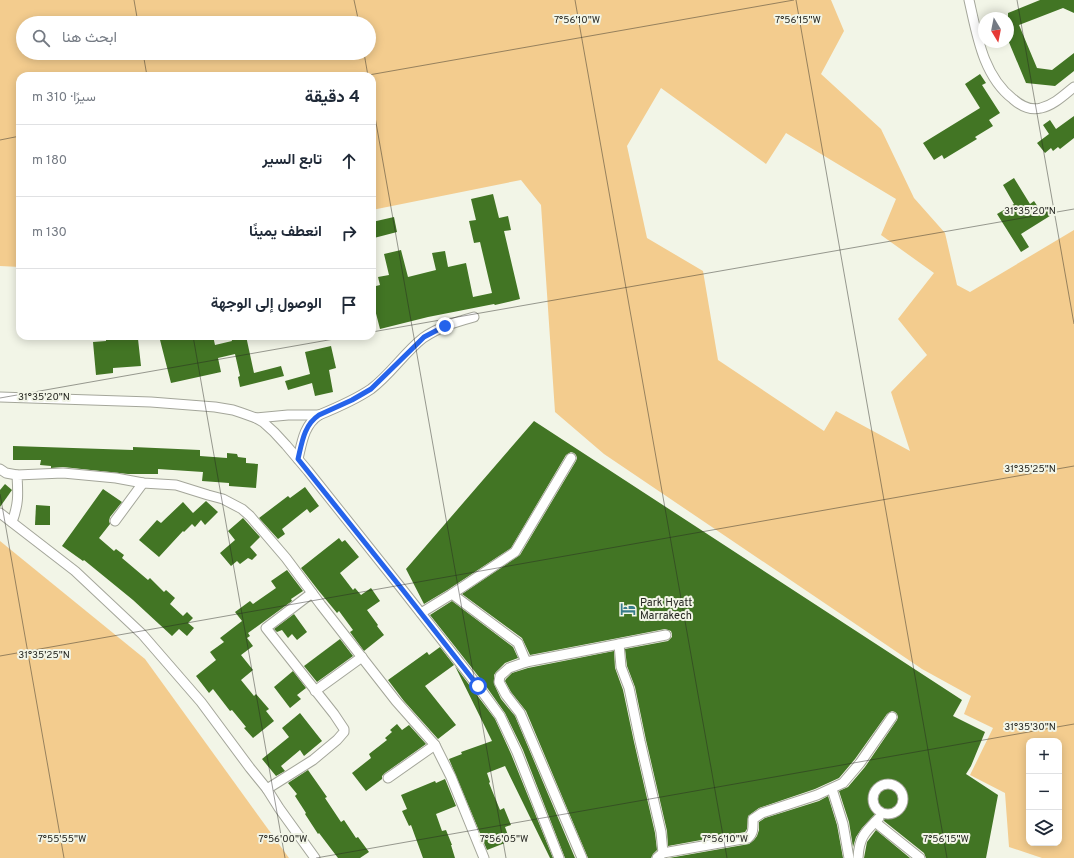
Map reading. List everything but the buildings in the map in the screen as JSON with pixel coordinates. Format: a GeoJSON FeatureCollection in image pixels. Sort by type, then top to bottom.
{"type":"FeatureCollection","features":[{"type":"Feature","properties":{"kind":"street"},"geometry":{"type":"LineString","coordinates":[[969,0],[984,58],[994,79],[1010,97],[1021,106],[1040,109],[1055,102],[1074,86]]}},
{"type":"Feature","properties":{"kind":"street"},"geometry":{"type":"LineString","coordinates":[[298,459],[307,428],[314,418],[371,389],[424,337],[445,326],[474,317]]}},
{"type":"Feature","properties":{"kind":"street"},"geometry":{"type":"LineString","coordinates":[[0,397],[195,405],[233,410],[256,418],[274,432],[298,459],[421,613],[500,716],[559,858]]}},
{"type":"Feature","properties":{"kind":"street"},"geometry":{"type":"LineString","coordinates":[[256,418],[293,415],[319,415]]}},
{"type":"Feature","properties":{"kind":"street"},"geometry":{"type":"LineString","coordinates":[[293,415],[302,421],[307,428]]}},
{"type":"Feature","properties":{"kind":"street"},"geometry":{"type":"LineString","coordinates":[[421,613],[514,552],[571,458]]}},
{"type":"Feature","properties":{"kind":"street"},"geometry":{"type":"LineString","coordinates":[[0,469],[6,473],[17,475],[63,473],[116,478],[143,483],[176,485],[223,499],[242,509],[250,516],[286,558],[396,701],[435,745],[451,776],[484,858]]}},
{"type":"Feature","properties":{"kind":"street"},"geometry":{"type":"LineString","coordinates":[[12,522],[18,501],[17,475]]}},
{"type":"Feature","properties":{"kind":"street"},"geometry":{"type":"LineString","coordinates":[[115,521],[143,483]]}},
{"type":"Feature","properties":{"kind":"street"},"geometry":{"type":"LineString","coordinates":[[0,513],[75,571],[142,634],[201,702],[267,789],[315,858]]}},
{"type":"Feature","properties":{"kind":"street"},"geometry":{"type":"LineString","coordinates":[[267,789],[312,760],[337,740],[344,732],[344,729],[334,714],[266,628],[312,593]]}},
{"type":"Feature","properties":{"kind":"street"},"geometry":{"type":"LineString","coordinates":[[452,594],[518,643],[526,662]]}},
{"type":"Feature","properties":{"kind":"street"},"geometry":{"type":"LineString","coordinates":[[582,858],[520,713],[506,695],[499,682],[500,676],[509,668],[526,662],[666,635]]}},
{"type":"Feature","properties":{"kind":"street"},"geometry":{"type":"LineString","coordinates":[[619,644],[621,666],[629,688],[661,832],[660,856],[748,838],[753,829],[753,820],[762,813],[801,801],[843,783],[860,763],[892,717]]}},
{"type":"Feature","properties":{"kind":"street"},"geometry":{"type":"LineString","coordinates":[[315,691],[362,658]]}},
{"type":"Feature","properties":{"kind":"street"},"geometry":{"type":"LineString","coordinates":[[388,778],[435,745]]}},
{"type":"Feature","properties":{"kind":"street"},"geometry":{"type":"LineString","coordinates":[[832,789],[843,824],[849,858]]}},
{"type":"Feature","properties":{"kind":"street"},"geometry":{"type":"LineString","coordinates":[[858,858],[860,842],[864,834],[884,813]]}},
{"type":"Feature","properties":{"kind":"street"},"geometry":{"type":"LineString","coordinates":[[875,822],[920,858]]}},
{"type":"Feature","properties":{"kind":"shaded area"},"geometry":{"type":"Polygon","coordinates":[[[0,0],[831,0],[844,31],[821,74],[881,129],[914,198],[945,233],[957,285],[970,292],[1074,230],[1074,858],[1042,858],[1009,847],[1005,793],[970,775],[993,728],[964,714],[971,696],[922,669],[604,454],[555,412],[541,205],[521,180],[376,209],[376,72],[16,72],[16,267],[0,266],[0,0]],[[661,88],[627,146],[647,238],[703,271],[718,360],[824,431],[836,411],[910,451],[891,392],[927,355],[898,319],[934,273],[881,235],[896,199],[786,133],[766,164],[661,88]]]}},
{"type":"Feature","properties":{"kind":"shaded area"},"geometry":{"type":"Polygon","coordinates":[[[0,541],[145,659],[289,858],[0,858],[0,541]]]}},
{"type":"Feature","properties":{"kind":"place","name":"Park Hyatt Marrakech"},"geometry":{"type":"Point","coordinates":[628,609]}},
{"type":"Feature","properties":{"kind":"route"},"geometry":{"type":"LineString","coordinates":[[445,326],[424,337],[386,376],[371,389],[314,418],[307,427],[298,459],[478,686]]}}]}
